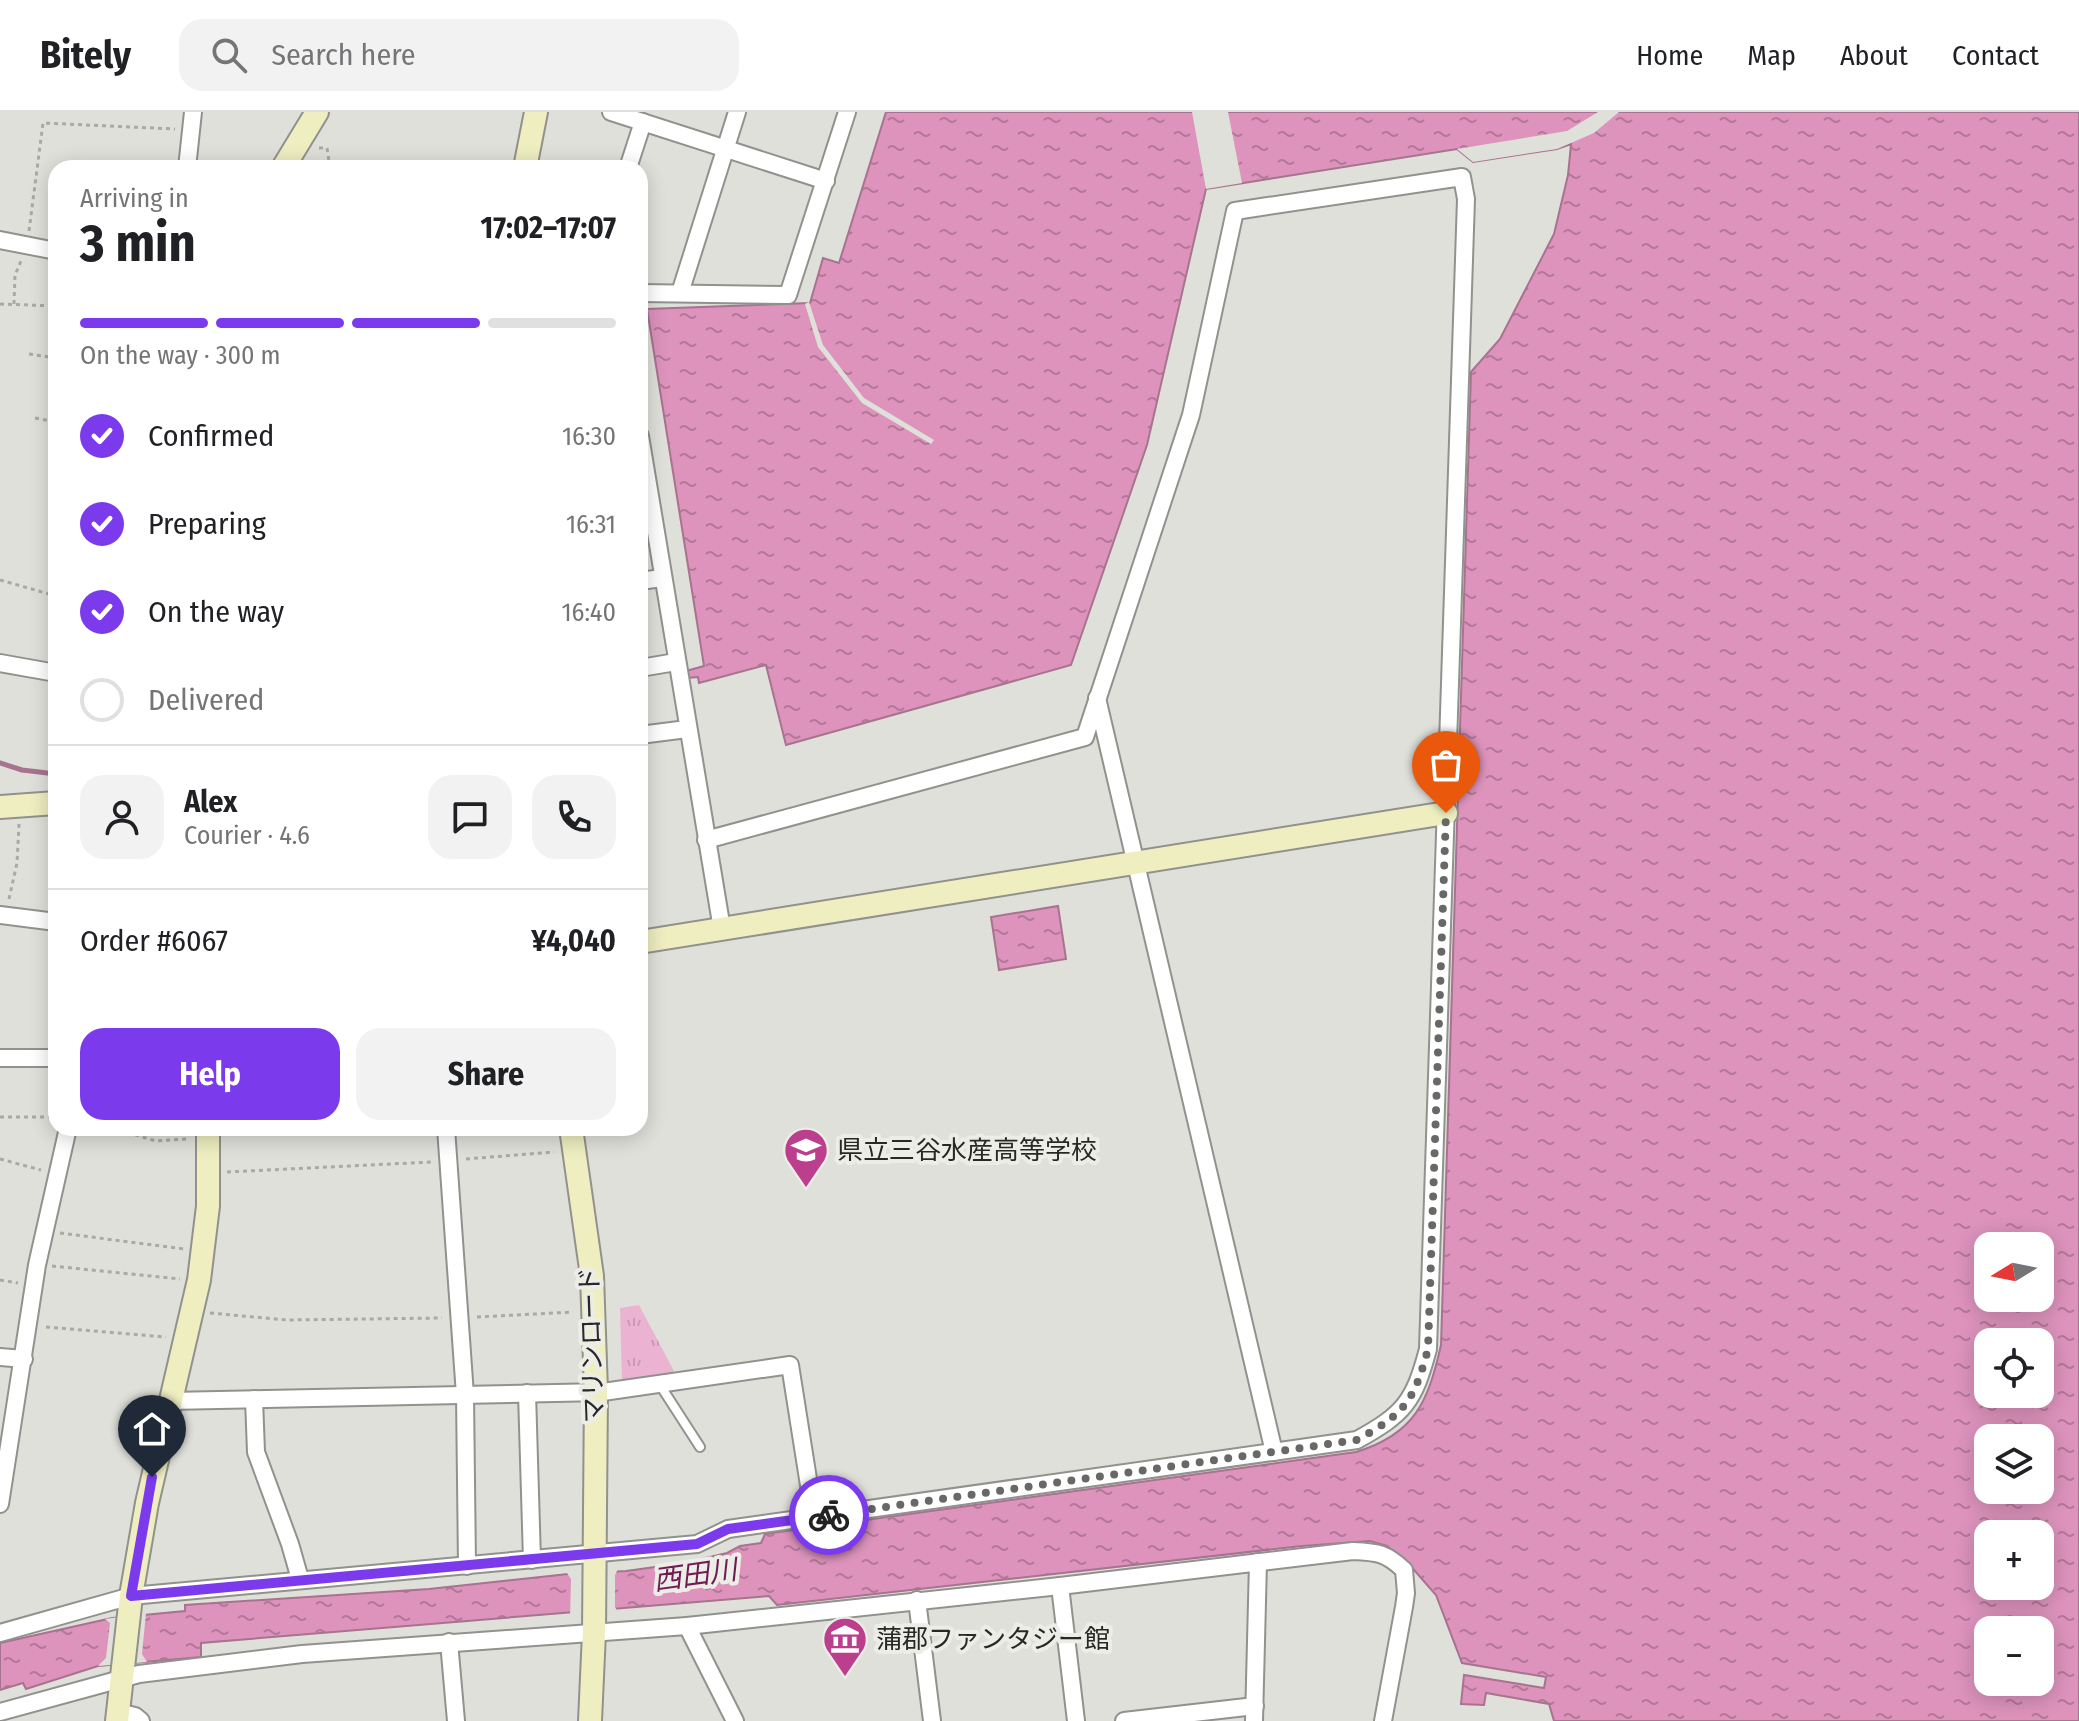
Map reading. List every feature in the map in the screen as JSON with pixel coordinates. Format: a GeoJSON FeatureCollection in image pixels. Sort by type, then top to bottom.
{"type":"FeatureCollection","features":[{"type":"Feature","properties":{"kind":"street"},"geometry":{"type":"LineString","coordinates":[[188,160],[193,112]]}},
{"type":"Feature","properties":{"kind":"street"},"geometry":{"type":"LineString","coordinates":[[288,160],[317,112]]}},
{"type":"Feature","properties":{"kind":"street"},"geometry":{"type":"LineString","coordinates":[[527,160],[536,112]]}},
{"type":"Feature","properties":{"kind":"street"},"geometry":{"type":"LineString","coordinates":[[611,112],[826,181]]}},
{"type":"Feature","properties":{"kind":"street"},"geometry":{"type":"LineString","coordinates":[[680,293],[737,112]]}},
{"type":"Feature","properties":{"kind":"street"},"geometry":{"type":"LineString","coordinates":[[648,293],[788,295],[847,112]]}},
{"type":"Feature","properties":{"kind":"street"},"geometry":{"type":"LineString","coordinates":[[631,160],[643,122]]}},
{"type":"Feature","properties":{"kind":"street"},"geometry":{"type":"LineString","coordinates":[[0,1633],[130,1604],[300,1579],[593,1558],[697,1544],[728,1529],[1357,1440],[1387,1423],[1405,1406],[1419,1384],[1428,1349],[1465,215],[1462,177],[1235,211],[1191,415],[1085,737],[706,840]]}},
{"type":"Feature","properties":{"kind":"street"},"geometry":{"type":"LineString","coordinates":[[0,240],[48,249]]}},
{"type":"Feature","properties":{"kind":"street"},"geometry":{"type":"LineString","coordinates":[[648,511],[722,929]]}},
{"type":"Feature","properties":{"kind":"street"},"geometry":{"type":"LineString","coordinates":[[648,580],[662,578]]}},
{"type":"Feature","properties":{"kind":"street"},"geometry":{"type":"LineString","coordinates":[[648,667],[676,662]]}},
{"type":"Feature","properties":{"kind":"street"},"geometry":{"type":"LineString","coordinates":[[0,663],[48,672]]}},
{"type":"Feature","properties":{"kind":"street"},"geometry":{"type":"LineString","coordinates":[[1096,697],[1274,1452]]}},
{"type":"Feature","properties":{"kind":"street"},"geometry":{"type":"LineString","coordinates":[[648,734],[687,729]]}},
{"type":"Feature","properties":{"kind":"street"},"geometry":{"type":"LineString","coordinates":[[10,807],[48,804]]}},
{"type":"Feature","properties":{"kind":"street"},"geometry":{"type":"LineString","coordinates":[[648,941],[1446,813]]}},
{"type":"Feature","properties":{"kind":"street"},"geometry":{"type":"LineString","coordinates":[[3,916],[48,921]]}},
{"type":"Feature","properties":{"kind":"street"},"geometry":{"type":"LineString","coordinates":[[0,1058],[48,1058]]}},
{"type":"Feature","properties":{"kind":"street"},"geometry":{"type":"LineString","coordinates":[[0,1504],[30,1326],[37,1265],[66,1136]]}},
{"type":"Feature","properties":{"kind":"street"},"geometry":{"type":"LineString","coordinates":[[141,1721],[135,1716],[117,1717],[122,1673],[147,1503],[199,1280],[208,1136]]}},
{"type":"Feature","properties":{"kind":"street"},"geometry":{"type":"LineString","coordinates":[[446,1136],[465,1395],[467,1566]]}},
{"type":"Feature","properties":{"kind":"street","name":"マリンロード"},"geometry":{"type":"LineString","coordinates":[[572,1139],[592,1276],[596,1391],[594,1629]]}},
{"type":"Feature","properties":{"kind":"street"},"geometry":{"type":"LineString","coordinates":[[0,1357],[24,1359]]}},
{"type":"Feature","properties":{"kind":"street"},"geometry":{"type":"LineString","coordinates":[[169,1401],[596,1391],[660,1385],[790,1365],[814,1517]]}},
{"type":"Feature","properties":{"kind":"street"},"geometry":{"type":"LineString","coordinates":[[527,1393],[532,1560]]}},
{"type":"Feature","properties":{"kind":"street"},"geometry":{"type":"LineString","coordinates":[[254,1399],[256,1452],[300,1579]]}},
{"type":"Feature","properties":{"kind":"street"},"geometry":{"type":"LineString","coordinates":[[8,1714],[122,1673],[139,1674],[302,1654],[594,1629],[687,1626],[1353,1551],[1388,1556],[1404,1570],[1406,1593],[1383,1721]]}},
{"type":"Feature","properties":{"kind":"street"},"geometry":{"type":"LineString","coordinates":[[1124,1721],[1254,1713],[1258,1562]]}},
{"type":"Feature","properties":{"kind":"street"},"geometry":{"type":"LineString","coordinates":[[1060,1586],[1076,1721]]}},
{"type":"Feature","properties":{"kind":"street"},"geometry":{"type":"LineString","coordinates":[[917,1600],[932,1721]]}},
{"type":"Feature","properties":{"kind":"street"},"geometry":{"type":"LineString","coordinates":[[687,1626],[735,1721]]}},
{"type":"Feature","properties":{"kind":"street"},"geometry":{"type":"LineString","coordinates":[[590,1721],[594,1629]]}},
{"type":"Feature","properties":{"kind":"street"},"geometry":{"type":"LineString","coordinates":[[449,1642],[456,1721]]}},
{"type":"Feature","properties":{"kind":"lane"},"geometry":{"type":"LineString","coordinates":[[660,1385],[700,1447]]}},
{"type":"Feature","properties":{"kind":"path"},"geometry":{"type":"LineString","coordinates":[[14,304],[15,275],[27,245],[43,123],[191,130]]}},
{"type":"Feature","properties":{"kind":"path"},"geometry":{"type":"LineString","coordinates":[[0,304],[48,306]]}},
{"type":"Feature","properties":{"kind":"path"},"geometry":{"type":"LineString","coordinates":[[29,354],[48,357]]}},
{"type":"Feature","properties":{"kind":"path"},"geometry":{"type":"LineString","coordinates":[[35,418],[48,420]]}},
{"type":"Feature","properties":{"kind":"path"},"geometry":{"type":"LineString","coordinates":[[0,580],[48,594]]}},
{"type":"Feature","properties":{"kind":"path"},"geometry":{"type":"LineString","coordinates":[[3,916],[17,863],[10,807]]}},
{"type":"Feature","properties":{"kind":"path"},"geometry":{"type":"LineString","coordinates":[[0,1117],[48,1117]]}},
{"type":"Feature","properties":{"kind":"path"},"geometry":{"type":"LineString","coordinates":[[139,1136],[156,1141],[188,1136]]}},
{"type":"Feature","properties":{"kind":"path"},"geometry":{"type":"LineString","coordinates":[[208,1173],[448,1161],[572,1139]]}},
{"type":"Feature","properties":{"kind":"path"},"geometry":{"type":"LineString","coordinates":[[0,1159],[57,1174]]}},
{"type":"Feature","properties":{"kind":"path"},"geometry":{"type":"LineString","coordinates":[[44,1230],[106,1241],[203,1251]]}},
{"type":"Feature","properties":{"kind":"path"},"geometry":{"type":"LineString","coordinates":[[37,1265],[199,1280]]}},
{"type":"Feature","properties":{"kind":"path"},"geometry":{"type":"LineString","coordinates":[[193,1312],[287,1320],[458,1318],[593,1311]]}},
{"type":"Feature","properties":{"kind":"path"},"geometry":{"type":"LineString","coordinates":[[30,1326],[186,1339]]}},
{"type":"Feature","properties":{"kind":"green space"},"geometry":{"type":"Polygon","coordinates":[[[639,1305],[675,1373],[622,1381],[620,1308],[639,1305]]]}},
{"type":"Feature","properties":{"kind":"water","name":"西田川"},"geometry":{"type":"Polygon","coordinates":[[[886,112],[2079,112],[2079,1721],[1554,1721],[1549,1704],[1486,1693],[1484,1705],[1461,1704],[1464,1675],[1544,1688],[1546,1677],[1462,1663],[1436,1595],[1408,1563],[1387,1546],[1370,1541],[777,1605],[769,1596],[201,1643],[201,1657],[98,1666],[26,1689],[23,1683],[0,1690],[0,1643],[112,1618],[185,1611],[185,1605],[429,1589],[684,1563],[761,1543],[765,1534],[1356,1452],[1392,1436],[1416,1413],[1431,1383],[1441,1345],[1471,372],[1500,339],[1554,234],[1568,175],[1571,144],[1473,162],[1457,149],[1206,189],[1147,445],[1071,665],[786,745],[766,665],[699,683],[698,677],[687,678],[686,671],[704,666],[648,309],[810,303],[823,258],[839,263],[886,112]]]}},
{"type":"Feature","properties":{"kind":"water"},"geometry":{"type":"Polygon","coordinates":[[[1058,906],[1066,959],[999,970],[991,917],[1058,906]]]}},
{"type":"Feature","properties":{"kind":"pier"},"geometry":{"type":"Polygon","coordinates":[[[1192,112],[1228,112],[1242,183],[1206,189],[1192,112]]]}},
{"type":"Feature","properties":{"kind":"pier"},"geometry":{"type":"Polygon","coordinates":[[[1598,112],[1619,112],[1594,133],[1557,149],[1473,162],[1457,149],[1567,131],[1598,112]]]}},
{"type":"Feature","properties":{"kind":"pier"},"geometry":{"type":"Polygon","coordinates":[[[809,302],[823,345],[864,398],[934,440],[931,444],[862,403],[818,347],[805,304],[809,302]]]}},
{"type":"Feature","properties":{"kind":"pier"},"geometry":{"type":"Polygon","coordinates":[[[619,1567],[615,1575],[615,1607],[619,1614],[570,1618],[571,1579],[565,1570],[619,1567]]]}},
{"type":"Feature","properties":{"kind":"pier"},"geometry":{"type":"Polygon","coordinates":[[[146,1613],[142,1654],[147,1662],[98,1666],[106,1658],[110,1623],[105,1619],[146,1613]]]}},
{"type":"Feature","properties":{"kind":"waterway"},"geometry":{"type":"LineString","coordinates":[[0,763],[48,773]]}},
{"type":"Feature","properties":{"kind":"way so far"},"geometry":{"type":"LineString","coordinates":[[829,1515],[1357,1440],[1387,1423],[1405,1406],[1419,1384],[1428,1349],[1446,813]]}},
{"type":"Feature","properties":{"kind":"place","name":"県立三谷水産高等学校"},"geometry":{"type":"Point","coordinates":[806,1189]}},
{"type":"Feature","properties":{"kind":"place","name":"蒲郡ファンタジー館"},"geometry":{"type":"Point","coordinates":[845,1678]}},
{"type":"Feature","properties":{"kind":"route"},"geometry":{"type":"LineString","coordinates":[[152,1477],[131,1596],[697,1544],[728,1529],[829,1515]]}}]}
